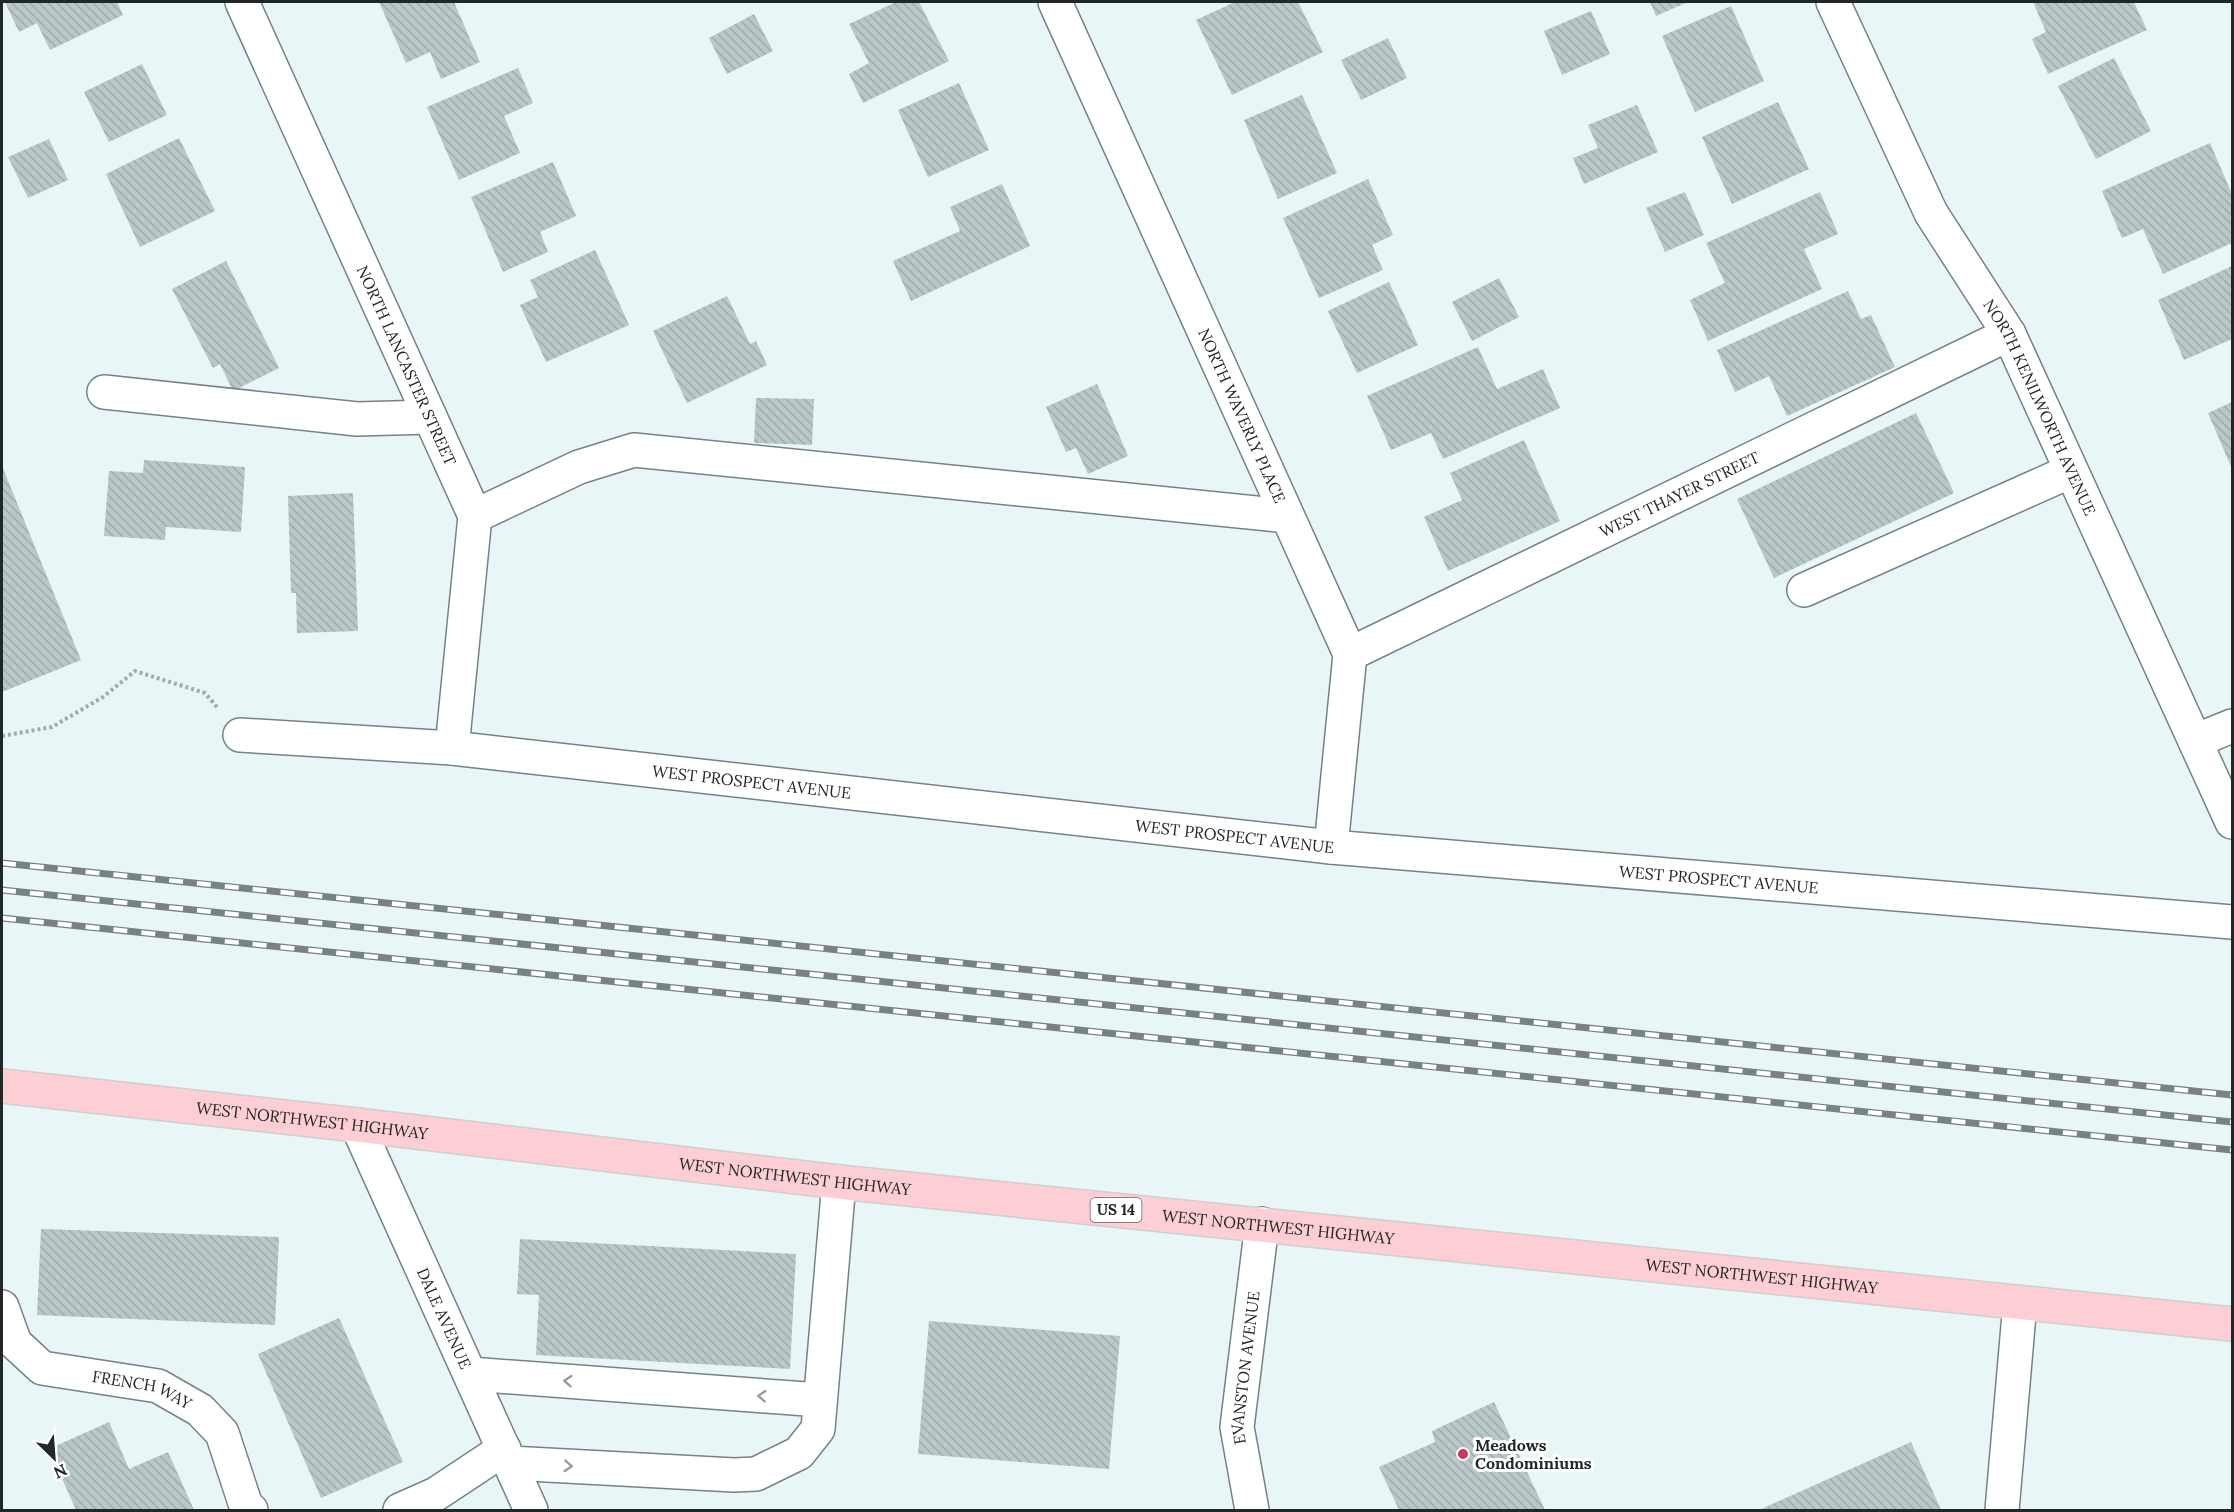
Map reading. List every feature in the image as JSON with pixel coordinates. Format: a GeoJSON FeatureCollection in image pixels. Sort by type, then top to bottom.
{"type":"FeatureCollection","features":[{"type":"Feature","properties":{"kind":"main road","name":"WEST NORTHWEST HIGHWAY"},"geometry":{"type":"LineString","coordinates":[[2,1086],[839,1182],[2232,1324]]}},
{"type":"Feature","properties":{"kind":"street","name":"NORTH LANCASTER STREET"},"geometry":{"type":"LineString","coordinates":[[242,2],[475,516]]}},
{"type":"Feature","properties":{"kind":"street","name":"NORTH WAVERLY PLACE"},"geometry":{"type":"LineString","coordinates":[[1055,2],[1350,654]]}},
{"type":"Feature","properties":{"kind":"street","name":"NORTH KENILWORTH AVENUE"},"geometry":{"type":"LineString","coordinates":[[1833,2],[1931,213],[2009,334],[2232,822]]}},
{"type":"Feature","properties":{"kind":"street","name":"WEST THAYER STREET"},"geometry":{"type":"LineString","coordinates":[[1350,654],[2009,334]]}},
{"type":"Feature","properties":{"kind":"street"},"geometry":{"type":"LineString","coordinates":[[104,392],[357,419],[430,417]]}},
{"type":"Feature","properties":{"kind":"street"},"geometry":{"type":"LineString","coordinates":[[452,748],[475,516],[579,467],[634,450],[1287,516]]}},
{"type":"Feature","properties":{"kind":"street"},"geometry":{"type":"LineString","coordinates":[[1804,590],[2071,471]]}},
{"type":"Feature","properties":{"kind":"street"},"geometry":{"type":"LineString","coordinates":[[1331,847],[1350,654]]}},
{"type":"Feature","properties":{"kind":"street"},"geometry":{"type":"LineString","coordinates":[[2195,741],[2232,726]]}},
{"type":"Feature","properties":{"kind":"street","name":"WEST PROSPECT AVENUE"},"geometry":{"type":"LineString","coordinates":[[240,735],[452,748],[1331,847],[2232,922]]}},
{"type":"Feature","properties":{"kind":"street","name":"DALE AVENUE"},"geometry":{"type":"LineString","coordinates":[[357,1125],[531,1510]]}},
{"type":"Feature","properties":{"kind":"street"},"geometry":{"type":"LineString","coordinates":[[400,1510],[436,1494],[507,1456],[734,1475],[756,1474],[799,1453],[818,1429],[839,1182]]}},
{"type":"Feature","properties":{"kind":"street","name":"EVANSTON AVENUE"},"geometry":{"type":"LineString","coordinates":[[1252,1510],[1237,1427],[1262,1224]]}},
{"type":"Feature","properties":{"kind":"street"},"geometry":{"type":"LineString","coordinates":[[2002,1510],[2020,1303]]}},
{"type":"Feature","properties":{"kind":"street","name":"FRENCH WAY"},"geometry":{"type":"LineString","coordinates":[[2,1307],[15,1343],[42,1368],[158,1386],[200,1410],[222,1433],[246,1506],[251,1510]]}},
{"type":"Feature","properties":{"kind":"street"},"geometry":{"type":"LineString","coordinates":[[470,1374],[820,1400]]}},
{"type":"Feature","properties":{"kind":"path"},"geometry":{"type":"LineString","coordinates":[[2,736],[52,727],[103,697],[135,671],[205,693],[240,735]]}},
{"type":"Feature","properties":{"kind":"building"},"geometry":{"type":"Polygon","coordinates":[[[5,2],[117,2],[123,15],[50,50],[37,23],[19,32],[5,2]]]}},
{"type":"Feature","properties":{"kind":"building"},"geometry":{"type":"Polygon","coordinates":[[[379,2],[454,2],[480,62],[441,79],[430,52],[406,63],[379,2]]]}},
{"type":"Feature","properties":{"kind":"building"},"geometry":{"type":"Polygon","coordinates":[[[896,2],[919,2],[949,61],[863,103],[849,74],[869,63],[849,24],[896,2]]]}},
{"type":"Feature","properties":{"kind":"building"},"geometry":{"type":"Polygon","coordinates":[[[1235,2],[1298,2],[1323,52],[1232,95],[1196,20],[1235,2]]]}},
{"type":"Feature","properties":{"kind":"building"},"geometry":{"type":"Polygon","coordinates":[[[1650,2],[1688,2],[1656,16],[1650,2]]]}},
{"type":"Feature","properties":{"kind":"building"},"geometry":{"type":"Polygon","coordinates":[[[2033,2],[2134,2],[2147,30],[2048,74],[2032,39],[2046,32],[2033,2]]]}},
{"type":"Feature","properties":{"kind":"building"},"geometry":{"type":"Polygon","coordinates":[[[1731,6],[1764,81],[1695,112],[1662,36],[1731,6]]]}},
{"type":"Feature","properties":{"kind":"building"},"geometry":{"type":"Polygon","coordinates":[[[1591,11],[1610,54],[1562,75],[1544,31],[1591,11]]]}},
{"type":"Feature","properties":{"kind":"building"},"geometry":{"type":"Polygon","coordinates":[[[754,14],[773,51],[727,74],[709,38],[754,14]]]}},
{"type":"Feature","properties":{"kind":"building"},"geometry":{"type":"Polygon","coordinates":[[[1388,38],[1407,78],[1361,100],[1341,60],[1388,38]]]}},
{"type":"Feature","properties":{"kind":"building"},"geometry":{"type":"Polygon","coordinates":[[[2114,58],[2151,131],[2096,159],[2058,86],[2114,58]]]}},
{"type":"Feature","properties":{"kind":"building"},"geometry":{"type":"Polygon","coordinates":[[[142,64],[167,115],[109,142],[84,92],[142,64]]]}},
{"type":"Feature","properties":{"kind":"building"},"geometry":{"type":"Polygon","coordinates":[[[518,68],[533,103],[504,116],[520,153],[459,180],[427,107],[518,68]]]}},
{"type":"Feature","properties":{"kind":"building"},"geometry":{"type":"Polygon","coordinates":[[[959,83],[989,150],[928,177],[898,110],[959,83]]]}},
{"type":"Feature","properties":{"kind":"building"},"geometry":{"type":"Polygon","coordinates":[[[1302,95],[1337,173],[1278,199],[1244,120],[1302,95]]]}},
{"type":"Feature","properties":{"kind":"building"},"geometry":{"type":"Polygon","coordinates":[[[1778,102],[1809,169],[1732,204],[1702,137],[1778,102]]]}},
{"type":"Feature","properties":{"kind":"building"},"geometry":{"type":"Polygon","coordinates":[[[1637,105],[1658,152],[1584,184],[1573,158],[1598,148],[1588,125],[1637,105]]]}},
{"type":"Feature","properties":{"kind":"building"},"geometry":{"type":"Polygon","coordinates":[[[179,138],[215,211],[140,247],[106,174],[179,138]]]}},
{"type":"Feature","properties":{"kind":"building"},"geometry":{"type":"Polygon","coordinates":[[[49,139],[68,180],[28,198],[8,157],[49,139]]]}},
{"type":"Feature","properties":{"kind":"building"},"geometry":{"type":"Polygon","coordinates":[[[2210,143],[2232,194],[2232,243],[2163,274],[2143,229],[2122,238],[2102,191],[2210,143]]]}},
{"type":"Feature","properties":{"kind":"building"},"geometry":{"type":"Polygon","coordinates":[[[553,162],[576,216],[540,232],[548,252],[503,272],[471,197],[553,162]]]}},
{"type":"Feature","properties":{"kind":"building"},"geometry":{"type":"Polygon","coordinates":[[[1368,179],[1393,235],[1372,245],[1383,270],[1319,298],[1283,218],[1368,179]]]}},
{"type":"Feature","properties":{"kind":"building"},"geometry":{"type":"Polygon","coordinates":[[[1002,184],[1030,246],[911,301],[893,261],[960,231],[950,207],[1002,184]]]}},
{"type":"Feature","properties":{"kind":"building"},"geometry":{"type":"Polygon","coordinates":[[[1685,192],[1704,235],[1665,252],[1646,208],[1685,192]]]}},
{"type":"Feature","properties":{"kind":"building"},"geometry":{"type":"Polygon","coordinates":[[[1820,192],[1838,234],[1804,249],[1822,289],[1708,341],[1690,300],[1725,283],[1706,243],[1820,192]]]}},
{"type":"Feature","properties":{"kind":"building"},"geometry":{"type":"Polygon","coordinates":[[[595,250],[629,325],[546,362],[520,305],[538,297],[530,280],[595,250]]]}},
{"type":"Feature","properties":{"kind":"building"},"geometry":{"type":"Polygon","coordinates":[[[226,261],[279,368],[233,391],[220,364],[213,368],[172,289],[226,261]]]}},
{"type":"Feature","properties":{"kind":"building"},"geometry":{"type":"Polygon","coordinates":[[[2232,266],[2232,339],[2184,360],[2158,300],[2232,266]]]}},
{"type":"Feature","properties":{"kind":"building"},"geometry":{"type":"Polygon","coordinates":[[[1499,278],[1519,317],[1472,341],[1452,302],[1499,278]]]}},
{"type":"Feature","properties":{"kind":"building"},"geometry":{"type":"Polygon","coordinates":[[[1389,282],[1418,345],[1357,373],[1328,311],[1389,282]]]}},
{"type":"Feature","properties":{"kind":"building"},"geometry":{"type":"Polygon","coordinates":[[[1848,291],[1861,319],[1871,315],[1895,367],[1787,416],[1769,376],[1735,392],[1717,350],[1848,291]]]}},
{"type":"Feature","properties":{"kind":"building"},"geometry":{"type":"Polygon","coordinates":[[[727,296],[750,344],[756,341],[767,365],[687,403],[653,331],[727,296]]]}},
{"type":"Feature","properties":{"kind":"building"},"geometry":{"type":"Polygon","coordinates":[[[1478,347],[1497,389],[1543,369],[1560,408],[1443,459],[1431,433],[1391,450],[1367,396],[1478,347]]]}},
{"type":"Feature","properties":{"kind":"building"},"geometry":{"type":"Polygon","coordinates":[[[1097,384],[1128,456],[1088,474],[1076,448],[1066,452],[1046,407],[1097,384]]]}},
{"type":"Feature","properties":{"kind":"building"},"geometry":{"type":"Polygon","coordinates":[[[756,398],[814,399],[812,445],[754,443],[756,398]]]}},
{"type":"Feature","properties":{"kind":"building"},"geometry":{"type":"Polygon","coordinates":[[[2232,402],[2232,469],[2208,413],[2232,402]]]}},
{"type":"Feature","properties":{"kind":"building"},"geometry":{"type":"Polygon","coordinates":[[[1916,413],[1954,493],[1774,578],[1737,499],[1916,413]]]}},
{"type":"Feature","properties":{"kind":"building"},"geometry":{"type":"Polygon","coordinates":[[[1524,440],[1560,521],[1448,571],[1424,517],[1462,500],[1450,473],[1524,440]]]}},
{"type":"Feature","properties":{"kind":"building"},"geometry":{"type":"Polygon","coordinates":[[[144,460],[245,467],[241,532],[166,527],[165,540],[104,536],[109,471],[143,473],[144,460]]]}},
{"type":"Feature","properties":{"kind":"building"},"geometry":{"type":"Polygon","coordinates":[[[2,466],[81,660],[2,692],[2,466]]]}},
{"type":"Feature","properties":{"kind":"building"},"geometry":{"type":"Polygon","coordinates":[[[353,493],[358,631],[297,633],[296,593],[291,593],[288,496],[353,493]]]}},
{"type":"Feature","properties":{"kind":"building"},"geometry":{"type":"Polygon","coordinates":[[[41,1229],[279,1237],[275,1325],[37,1315],[41,1229]]]}},
{"type":"Feature","properties":{"kind":"building"},"geometry":{"type":"Polygon","coordinates":[[[520,1239],[796,1254],[790,1369],[536,1355],[539,1295],[517,1294],[520,1239]]]}},
{"type":"Feature","properties":{"kind":"building"},"geometry":{"type":"Polygon","coordinates":[[[339,1318],[403,1462],[321,1498],[258,1354],[339,1318]]]}},
{"type":"Feature","properties":{"kind":"building"},"geometry":{"type":"Polygon","coordinates":[[[929,1321],[1120,1336],[1109,1469],[918,1454],[929,1321]]]}},
{"type":"Feature","properties":{"kind":"building","name":"Meadows Condominiums"},"geometry":{"type":"Polygon","coordinates":[[[1494,1402],[1545,1510],[1399,1510],[1379,1467],[1435,1442],[1432,1431],[1494,1402]]]}},
{"type":"Feature","properties":{"kind":"building"},"geometry":{"type":"Polygon","coordinates":[[[109,1422],[129,1469],[168,1452],[194,1510],[76,1510],[49,1449],[109,1422]]]}},
{"type":"Feature","properties":{"kind":"building"},"geometry":{"type":"Polygon","coordinates":[[[1911,1442],[1941,1510],[1759,1510],[1911,1442]]]}},
{"type":"Feature","properties":{"kind":"railway"},"geometry":{"type":"LineString","coordinates":[[2,863],[2232,1095]]}},
{"type":"Feature","properties":{"kind":"railway"},"geometry":{"type":"LineString","coordinates":[[2,890],[2232,1122]]}},
{"type":"Feature","properties":{"kind":"railway"},"geometry":{"type":"LineString","coordinates":[[2,918],[2232,1150]]}},
{"type":"Feature","properties":{"kind":"place","name":"Meadows Condominiums"},"geometry":{"type":"Point","coordinates":[1463,1454]}}]}
